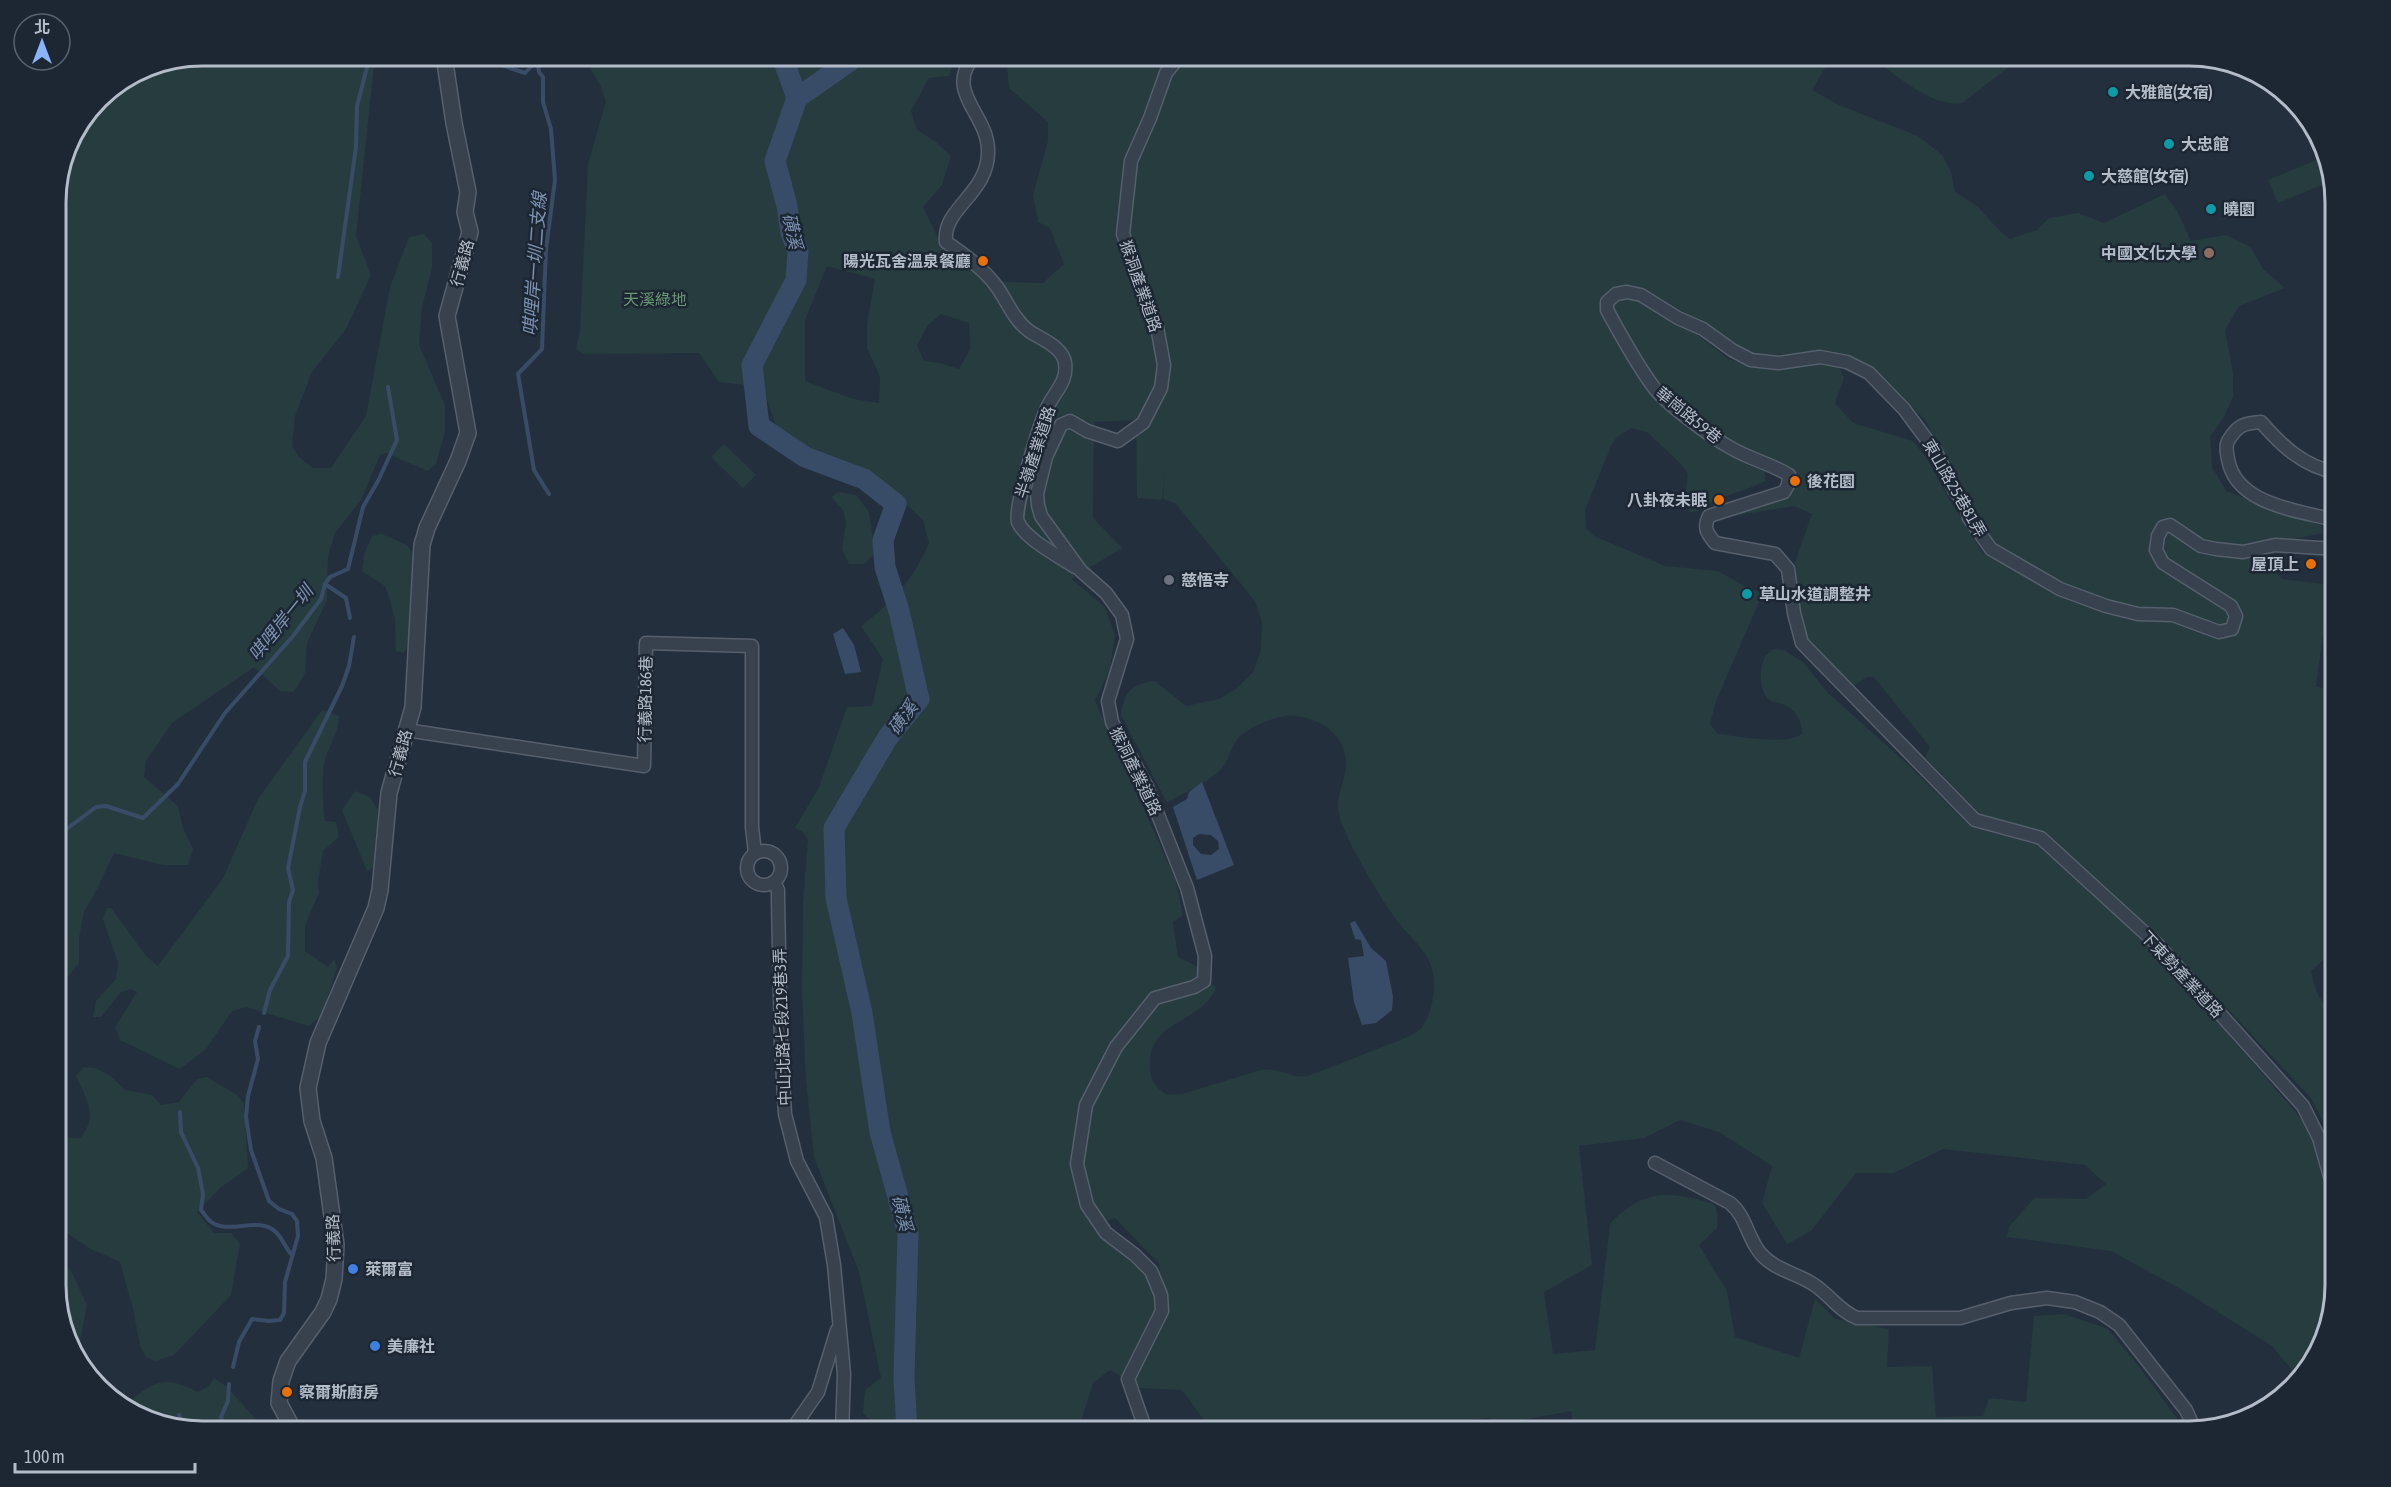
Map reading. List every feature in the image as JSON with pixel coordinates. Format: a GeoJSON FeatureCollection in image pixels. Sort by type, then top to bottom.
{"type":"FeatureCollection","features":[{"type":"Feature","properties":{"kind":"street","name":"行義路"},"geometry":{"type":"LineString","coordinates":[[287,1421],[279,1403],[281,1381],[288,1361],[323,1312],[334,1279],[336,1245],[324,1158],[312,1121],[308,1088],[318,1043],[376,908],[380,890],[389,793],[412,707],[422,545],[427,528],[458,461],[468,433],[447,316],[470,232],[465,212],[468,192],[446,66]]}},
{"type":"Feature","properties":{"kind":"street","name":"半嶺產業道路"},"geometry":{"type":"LineString","coordinates":[[966,66],[962,80],[965,93],[984,131],[988,147],[987,170],[977,188],[951,218],[945,232],[946,242],[980,268],[997,286],[1012,312],[1027,330],[1051,344],[1065,360],[1066,377],[1046,408],[1034,446],[1018,508],[1018,522],[1044,547],[1081,571]]}},
{"type":"Feature","properties":{"kind":"street","name":"猴洞產業道路"},"geometry":{"type":"LineString","coordinates":[[1143,1421],[1128,1379],[1161,1311],[1161,1296],[1151,1271],[1135,1255],[1106,1233],[1087,1205],[1077,1164],[1086,1104],[1116,1047],[1155,998],[1194,987],[1204,981],[1205,957],[1187,888],[1151,797],[1112,722],[1108,701],[1127,639],[1122,615],[1106,593],[1081,571],[1041,516],[1037,494],[1046,457],[1061,425],[1070,421],[1118,441],[1143,423],[1161,388],[1164,365],[1157,327],[1123,234],[1131,161],[1166,73],[1172,66]]}},
{"type":"Feature","properties":{"kind":"street","name":"東山路25巷81弄"},"geometry":{"type":"LineString","coordinates":[[1607,310],[1607,302],[1616,294],[1627,292],[1641,295],[1678,318],[1703,329],[1732,350],[1751,360],[1778,363],[1820,357],[1847,362],[1869,373],[1904,409],[1936,452],[1954,490],[1965,503],[1969,518],[1991,549],[2060,590],[2106,606],[2138,614],[2173,615],[2219,632],[2232,629],[2236,616],[2231,606],[2163,563],[2156,550],[2158,536],[2163,527],[2170,525],[2201,546],[2216,549],[2243,552],[2275,545],[2325,548]]}},
{"type":"Feature","properties":{"kind":"street","name":"華崗路59巷"},"geometry":{"type":"LineString","coordinates":[[1607,310],[1634,359],[1657,391],[1699,427],[1729,447],[1754,460],[1774,466],[1789,476],[1784,492],[1709,516],[1705,524],[1706,531],[1715,543],[1775,554],[1788,569],[1794,613],[1802,643],[1975,820]]}},
{"type":"Feature","properties":{"kind":"street"},"geometry":{"type":"LineString","coordinates":[[2325,470],[2296,456],[2261,422],[2245,423],[2236,428],[2226,446],[2230,472],[2245,490],[2274,505],[2325,518]]}},
{"type":"Feature","properties":{"kind":"street","name":"行義路186巷"},"geometry":{"type":"LineString","coordinates":[[406,730],[644,766],[646,643],[752,646],[752,827],[761,852]]}},
{"type":"Feature","properties":{"kind":"street","name":"下東勢產業道路"},"geometry":{"type":"LineString","coordinates":[[1975,820],[2041,838],[2158,945],[2303,1106],[2319,1138],[2325,1159]]}},
{"type":"Feature","properties":{"kind":"street"},"geometry":{"type":"LineString","coordinates":[[761,852],[777,856],[782,867],[781,873],[768,883],[752,879],[747,868],[751,857],[761,852]]}},
{"type":"Feature","properties":{"kind":"street","name":"中山北路七段219巷3弄"},"geometry":{"type":"LineString","coordinates":[[768,883],[778,890],[781,1046],[785,1114],[797,1161],[826,1217],[834,1265],[844,1374],[842,1421]]}},
{"type":"Feature","properties":{"kind":"street"},"geometry":{"type":"LineString","coordinates":[[1655,1163],[1739,1210],[1759,1252],[1768,1260],[1812,1283],[1848,1315],[1857,1318],[1960,1318],[2011,1303],[2047,1298],[2075,1302],[2100,1312],[2119,1325],[2186,1410],[2191,1421]]}},
{"type":"Feature","properties":{"kind":"street"},"geometry":{"type":"LineString","coordinates":[[798,1421],[818,1392],[839,1323]]}},
{"type":"Feature","properties":{"kind":"green space"},"geometry":{"type":"Polygon","coordinates":[[[193,66],[374,66],[356,236],[371,275],[346,329],[312,372],[295,416],[292,446],[299,457],[313,468],[331,468],[366,416],[390,287],[409,237],[424,234],[432,243],[432,268],[422,307],[419,345],[445,405],[445,432],[436,464],[428,471],[386,453],[380,455],[361,500],[335,533],[328,556],[327,600],[307,643],[305,673],[294,692],[280,691],[254,667],[172,723],[146,761],[144,777],[178,806],[183,828],[193,849],[188,865],[163,865],[114,853],[84,912],[79,938],[79,963],[66,979],[66,193],[76,150],[94,119],[112,100],[134,84],[158,73],[193,66]]]}},
{"type":"Feature","properties":{"kind":"green space","name":"天溪綠地"},"geometry":{"type":"Polygon","coordinates":[[[589,66],[953,66],[949,76],[929,78],[911,111],[917,130],[936,142],[951,156],[942,185],[923,207],[938,238],[974,268],[1004,282],[1043,283],[1064,264],[1050,228],[1038,222],[1033,195],[1048,141],[1048,122],[1009,88],[1007,66],[1826,66],[1812,90],[1839,105],[1918,136],[1942,155],[1951,172],[1955,192],[1977,206],[2010,239],[2037,230],[2049,218],[2078,213],[2104,223],[2165,194],[2177,211],[2191,241],[2226,235],[2251,247],[2263,269],[2285,288],[2239,306],[2225,330],[2233,373],[2233,397],[2224,417],[2210,437],[2212,467],[2226,491],[2321,525],[2323,533],[2242,550],[2202,543],[2173,523],[2153,550],[2227,608],[2231,617],[2228,625],[2218,628],[2140,611],[2102,599],[2065,584],[1995,544],[1925,420],[1885,378],[1850,356],[1824,351],[1759,356],[1662,299],[1633,285],[1616,288],[1605,295],[1601,304],[1606,319],[1652,397],[1687,428],[1765,472],[1765,481],[1721,498],[1699,510],[1689,512],[1685,495],[1688,474],[1681,464],[1647,432],[1631,428],[1617,437],[1612,444],[1585,510],[1586,528],[1594,536],[1665,566],[1718,571],[1750,589],[1763,593],[1716,701],[1710,724],[1718,734],[1774,740],[1795,738],[1802,734],[1801,724],[1794,712],[1787,706],[1769,700],[1766,696],[1762,686],[1761,669],[1766,655],[1773,649],[1784,650],[1804,663],[1827,692],[1906,763],[1971,827],[2039,845],[2153,948],[2293,1109],[2316,1139],[2325,1162],[2324,1303],[2315,1337],[2297,1368],[2294,1372],[2272,1346],[2186,1292],[2111,1251],[2007,1237],[2009,1227],[2034,1198],[2086,1199],[2106,1184],[2085,1165],[1943,1149],[1894,1173],[1856,1173],[1811,1231],[1787,1244],[1762,1203],[1772,1166],[1719,1132],[1680,1120],[1644,1138],[1579,1146],[1592,1265],[1544,1292],[1553,1354],[1595,1350],[1610,1224],[1622,1212],[1646,1198],[1671,1195],[1714,1204],[1718,1214],[1717,1228],[1699,1245],[1727,1291],[1735,1337],[1799,1358],[1815,1299],[1835,1319],[1889,1329],[1887,1367],[1932,1366],[1936,1417],[1983,1416],[1989,1398],[2026,1402],[2034,1316],[2064,1314],[2108,1329],[2138,1365],[2179,1421],[1572,1421],[1571,1411],[1515,1421],[1491,1421],[1490,1418],[1467,1421],[1205,1421],[1182,1390],[1140,1388],[1110,1370],[1093,1383],[1081,1421],[871,1421],[863,1413],[865,1390],[881,1378],[859,1272],[814,1157],[806,1081],[802,991],[803,901],[808,840],[803,832],[795,828],[819,787],[847,707],[872,706],[883,659],[861,626],[901,590],[916,569],[929,543],[923,520],[885,487],[798,450],[784,437],[776,427],[763,387],[719,382],[699,353],[583,354],[576,349],[580,331],[588,164],[606,101],[589,66]],[[827,266],[805,320],[805,381],[853,399],[879,403],[880,377],[867,348],[867,323],[875,279],[827,266]],[[941,314],[928,325],[917,345],[924,361],[959,369],[970,349],[969,323],[941,314]],[[1136,420],[1094,422],[1093,518],[1122,548],[1071,579],[1105,607],[1115,635],[1110,669],[1095,701],[1175,878],[1183,915],[1173,922],[1178,957],[1196,966],[1216,988],[1209,1000],[1199,1009],[1166,1030],[1158,1039],[1152,1050],[1151,1075],[1154,1083],[1167,1095],[1182,1094],[1261,1070],[1308,1076],[1408,1037],[1421,1028],[1432,1004],[1434,986],[1432,968],[1423,950],[1398,922],[1383,900],[1364,869],[1342,825],[1338,801],[1346,766],[1345,755],[1338,738],[1332,731],[1316,721],[1290,716],[1255,726],[1236,741],[1226,763],[1216,774],[1167,803],[1121,715],[1124,700],[1130,690],[1140,684],[1155,681],[1186,706],[1219,699],[1236,689],[1253,672],[1261,650],[1262,623],[1255,601],[1175,503],[1163,499],[1165,471],[1162,500],[1137,498],[1136,420]],[[1115,1218],[1107,1221],[1125,1256],[1139,1266],[1160,1270],[1159,1264],[1115,1218]]]}},
{"type":"Feature","properties":{"kind":"green space"},"geometry":{"type":"Polygon","coordinates":[[[1883,66],[2010,66],[1962,103],[1938,100],[1914,88],[1883,66]]]}},
{"type":"Feature","properties":{"kind":"green space"},"geometry":{"type":"Polygon","coordinates":[[[2318,159],[2324,184],[2278,203],[2268,180],[2318,159]]]}},
{"type":"Feature","properties":{"kind":"green space"},"geometry":{"type":"Polygon","coordinates":[[[1625,297],[1639,300],[1699,336],[1728,359],[1755,366],[1791,368],[1829,362],[1839,367],[1844,378],[1835,403],[1853,423],[1913,441],[1926,457],[1982,552],[2060,595],[2172,620],[2217,638],[2235,634],[2240,618],[2166,561],[2160,550],[2165,532],[2170,530],[2198,549],[2245,557],[2265,564],[2282,579],[2324,584],[2325,619],[2316,686],[2325,689],[2325,958],[2311,971],[2316,988],[2325,1004],[2325,1125],[2311,1098],[2166,943],[2047,833],[1980,814],[1925,757],[1930,747],[1874,677],[1867,677],[1851,687],[1808,639],[1799,611],[1793,568],[1812,514],[1794,506],[1738,515],[1743,510],[1790,497],[1796,486],[1794,473],[1790,467],[1755,454],[1720,433],[1664,389],[1647,369],[1612,306],[1614,300],[1625,297]]]}},
{"type":"Feature","properties":{"kind":"green space"},"geometry":{"type":"Polygon","coordinates":[[[724,444],[756,475],[743,488],[711,457],[724,444]]]}},
{"type":"Feature","properties":{"kind":"green space"},"geometry":{"type":"Polygon","coordinates":[[[838,492],[856,495],[869,512],[875,553],[864,564],[849,564],[842,549],[846,522],[843,510],[831,497],[838,492]]]}},
{"type":"Feature","properties":{"kind":"green space"},"geometry":{"type":"Polygon","coordinates":[[[382,534],[407,545],[413,554],[412,620],[408,645],[404,653],[396,651],[395,619],[385,586],[362,571],[364,554],[372,536],[382,534]]]}},
{"type":"Feature","properties":{"kind":"green space"},"geometry":{"type":"Polygon","coordinates":[[[322,710],[339,716],[325,760],[323,799],[325,821],[336,822],[339,837],[323,851],[318,881],[319,893],[305,925],[305,951],[328,967],[334,959],[337,967],[322,1015],[309,1026],[246,1007],[232,1011],[206,1049],[180,1069],[120,1040],[115,1027],[137,992],[131,989],[121,992],[101,1017],[93,1017],[96,1001],[116,979],[118,963],[103,919],[107,908],[111,908],[147,957],[158,966],[223,878],[258,799],[322,710]]]}},
{"type":"Feature","properties":{"kind":"green space"},"geometry":{"type":"Polygon","coordinates":[[[355,791],[370,797],[378,810],[373,868],[367,871],[342,810],[355,791]]]}},
{"type":"Feature","properties":{"kind":"green space"},"geometry":{"type":"Polygon","coordinates":[[[84,1067],[95,1068],[111,1076],[125,1090],[152,1095],[161,1105],[179,1102],[197,1079],[207,1077],[237,1095],[244,1103],[248,1168],[220,1188],[197,1212],[214,1233],[231,1233],[240,1244],[231,1295],[174,1355],[155,1361],[146,1357],[140,1346],[120,1262],[91,1249],[66,1233],[66,1138],[80,1138],[86,1130],[90,1115],[84,1092],[76,1076],[84,1067]]]}},
{"type":"Feature","properties":{"kind":"green space"},"geometry":{"type":"Polygon","coordinates":[[[66,1266],[70,1269],[87,1305],[80,1344],[69,1312],[66,1294],[66,1266]]]}},
{"type":"Feature","properties":{"kind":"green space"},"geometry":{"type":"Polygon","coordinates":[[[214,1378],[227,1387],[257,1421],[184,1420],[150,1411],[131,1401],[158,1383],[174,1383],[198,1392],[209,1386],[214,1378]]]}},
{"type":"Feature","properties":{"kind":"water"},"geometry":{"type":"Polygon","coordinates":[[[843,628],[854,645],[861,672],[845,674],[833,634],[843,628]]]}},
{"type":"Feature","properties":{"kind":"water"},"geometry":{"type":"Polygon","coordinates":[[[1202,782],[1234,865],[1197,880],[1173,807],[1187,799],[1189,792],[1202,782]],[[1199,834],[1193,838],[1193,845],[1201,854],[1211,855],[1219,849],[1218,841],[1211,835],[1199,834]]]}},
{"type":"Feature","properties":{"kind":"water"},"geometry":{"type":"Polygon","coordinates":[[[1355,921],[1371,948],[1386,961],[1393,997],[1392,1010],[1376,1023],[1362,1025],[1354,1002],[1348,958],[1364,956],[1361,940],[1355,939],[1350,923],[1355,921]]]}},
{"type":"Feature","properties":{"kind":"waterway"},"geometry":{"type":"LineString","coordinates":[[338,277],[356,147],[357,106],[367,66]]}},
{"type":"Feature","properties":{"kind":"waterway"},"geometry":{"type":"LineString","coordinates":[[504,66],[525,73],[531,66]]}},
{"type":"Feature","properties":{"kind":"waterway","name":"唭哩岸一圳二支線"},"geometry":{"type":"LineString","coordinates":[[538,66],[543,77],[543,102],[551,129],[555,180],[546,249],[542,349],[518,374],[534,470],[549,494]]}},
{"type":"Feature","properties":{"kind":"waterway","name":"磺溪"},"geometry":{"type":"LineString","coordinates":[[786,66],[797,98],[775,161],[787,206],[791,233],[798,251],[796,280],[752,365],[759,426],[805,457],[864,479],[896,504],[883,540],[885,567],[899,611],[919,699],[888,737],[834,828],[836,898],[862,1013],[880,1132],[908,1233],[904,1378],[906,1421]]}},
{"type":"Feature","properties":{"kind":"waterway"},"geometry":{"type":"LineString","coordinates":[[797,98],[843,66]]}},
{"type":"Feature","properties":{"kind":"waterway","name":"唭哩岸一圳"},"geometry":{"type":"LineString","coordinates":[[66,830],[96,807],[106,806],[143,818],[178,784],[225,713],[293,636],[321,599],[325,584],[330,577],[348,569],[363,507],[397,440],[388,387]]}},
{"type":"Feature","properties":{"kind":"waterway"},"geometry":{"type":"LineString","coordinates":[[325,584],[346,598],[350,618]]}},
{"type":"Feature","properties":{"kind":"waterway"},"geometry":{"type":"LineString","coordinates":[[264,1013],[270,990],[288,956],[289,902],[293,890],[288,868],[305,791],[305,762],[342,686],[349,666],[354,637]]}},
{"type":"Feature","properties":{"kind":"waterway"},"geometry":{"type":"LineString","coordinates":[[233,1367],[239,1342],[252,1319],[280,1320],[284,1313],[285,1282],[298,1236],[297,1221],[292,1214],[279,1209],[269,1201],[251,1150],[246,1117],[248,1096],[258,1059],[255,1041],[259,1027]]}},
{"type":"Feature","properties":{"kind":"waterway"},"geometry":{"type":"LineString","coordinates":[[180,1112],[181,1132],[198,1168],[203,1194],[201,1210],[210,1221],[224,1227],[257,1225],[272,1229],[292,1255]]}},
{"type":"Feature","properties":{"kind":"waterway"},"geometry":{"type":"LineString","coordinates":[[222,1421],[221,1417],[228,1401],[229,1384]]}},
{"type":"Feature","properties":{"kind":"waterway"},"geometry":{"type":"LineString","coordinates":[[179,1415],[180,1419]]}},
{"type":"Feature","properties":{"kind":"place","name":"大雅館(女宿)"},"geometry":{"type":"Point","coordinates":[2113,92]}},
{"type":"Feature","properties":{"kind":"place","name":"大忠館"},"geometry":{"type":"Point","coordinates":[2169,144]}},
{"type":"Feature","properties":{"kind":"place","name":"大慈館(女宿)"},"geometry":{"type":"Point","coordinates":[2089,176]}},
{"type":"Feature","properties":{"kind":"place","name":"曉園"},"geometry":{"type":"Point","coordinates":[2211,209]}},
{"type":"Feature","properties":{"kind":"place","name":"中國文化大學"},"geometry":{"type":"Point","coordinates":[2209,253]}},
{"type":"Feature","properties":{"kind":"place","name":"陽光瓦舍溫泉餐廳"},"geometry":{"type":"Point","coordinates":[983,261]}},
{"type":"Feature","properties":{"kind":"place","name":"後花園"},"geometry":{"type":"Point","coordinates":[1795,481]}},
{"type":"Feature","properties":{"kind":"place","name":"八卦夜未眠"},"geometry":{"type":"Point","coordinates":[1719,500]}},
{"type":"Feature","properties":{"kind":"place","name":"屋頂上"},"geometry":{"type":"Point","coordinates":[2311,564]}},
{"type":"Feature","properties":{"kind":"place","name":"慈悟寺"},"geometry":{"type":"Point","coordinates":[1169,580]}},
{"type":"Feature","properties":{"kind":"place","name":"草山水道調整井"},"geometry":{"type":"Point","coordinates":[1747,594]}},
{"type":"Feature","properties":{"kind":"place","name":"萊爾富"},"geometry":{"type":"Point","coordinates":[353,1269]}},
{"type":"Feature","properties":{"kind":"place","name":"美廉社"},"geometry":{"type":"Point","coordinates":[375,1346]}},
{"type":"Feature","properties":{"kind":"place","name":"察爾斯廚房"},"geometry":{"type":"Point","coordinates":[287,1392]}}]}
